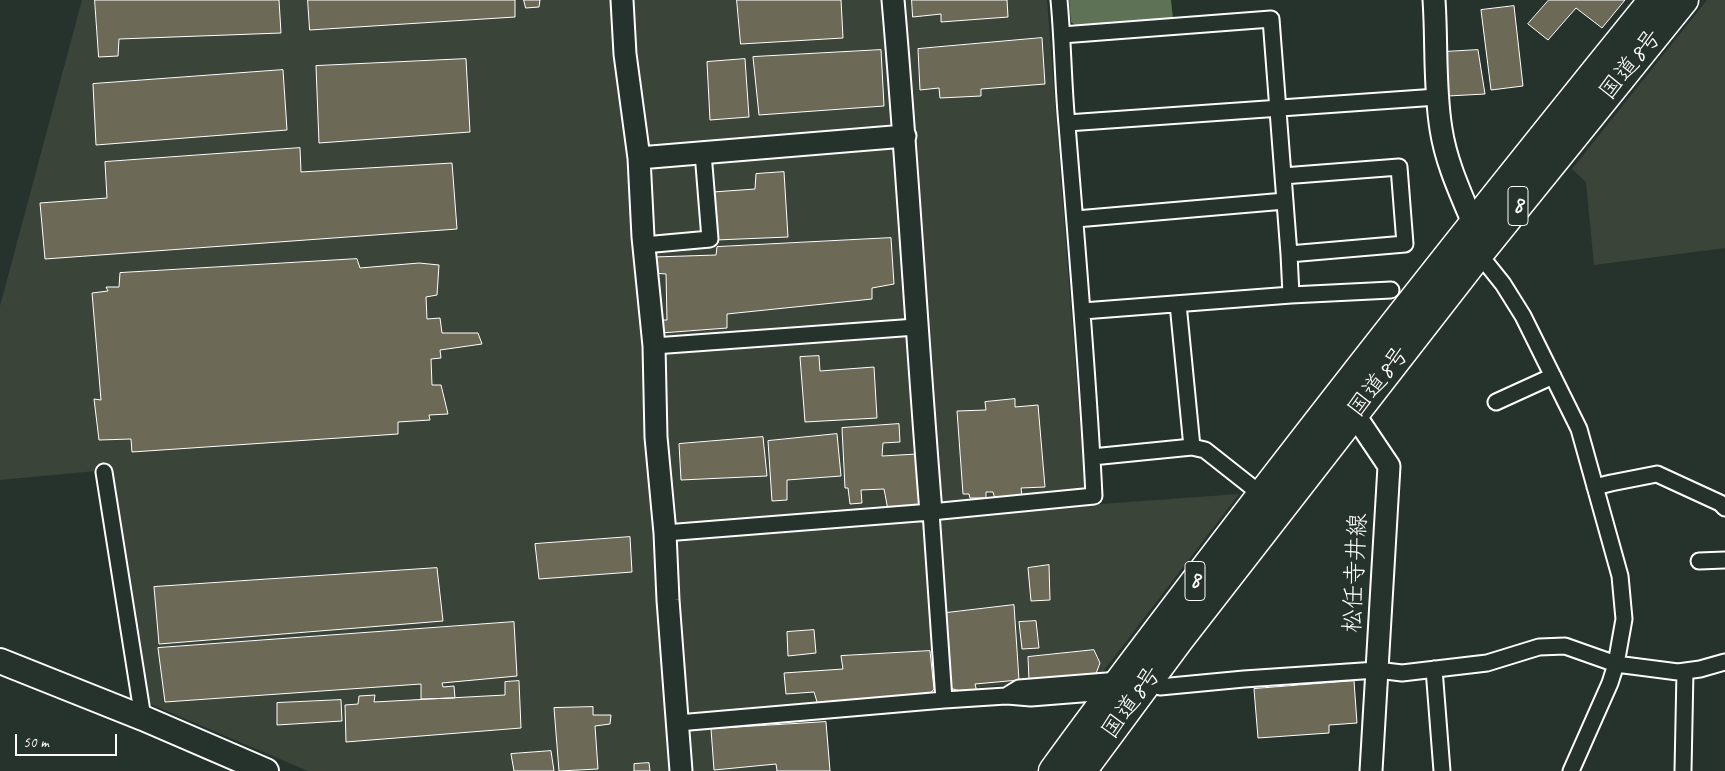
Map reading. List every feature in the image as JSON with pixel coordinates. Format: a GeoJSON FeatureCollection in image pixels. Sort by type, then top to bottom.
{"type":"FeatureCollection","features":[{"type":"Feature","properties":{"kind":"highway","name":"国道8号"},"geometry":{"type":"LineString","coordinates":[[1082,771],[1179,640],[1348,404],[1473,223],[1653,0]]}},
{"type":"Feature","properties":{"kind":"highway","name":"国道8号"},"geometry":{"type":"LineString","coordinates":[[1054,771],[1119,680],[1262,495],[1348,404],[1479,254],[1684,0]]}},
{"type":"Feature","properties":{"kind":"main road"},"geometry":{"type":"LineString","coordinates":[[0,661],[143,718],[266,771]]}},
{"type":"Feature","properties":{"kind":"street"},"geometry":{"type":"LineString","coordinates":[[622,0],[625,54],[639,158],[644,246],[654,346],[656,437],[665,533],[682,771]]}},
{"type":"Feature","properties":{"kind":"street"},"geometry":{"type":"LineString","coordinates":[[894,0],[944,700]]}},
{"type":"Feature","properties":{"kind":"street"},"geometry":{"type":"LineString","coordinates":[[665,533],[931,512],[1094,496],[1083,311],[1058,0]]}},
{"type":"Feature","properties":{"kind":"street"},"geometry":{"type":"LineString","coordinates":[[1434,0],[1437,97],[1441,130],[1449,164],[1473,223],[1479,254],[1503,284],[1523,316],[1579,429],[1620,576],[1624,619],[1616,664],[1610,683],[1571,771]]}},
{"type":"Feature","properties":{"kind":"street"},"geometry":{"type":"LineString","coordinates":[[1062,35],[1271,19],[1291,295]]}},
{"type":"Feature","properties":{"kind":"street"},"geometry":{"type":"LineString","coordinates":[[1067,123],[1437,97]]}},
{"type":"Feature","properties":{"kind":"street"},"geometry":{"type":"LineString","coordinates":[[639,158],[905,136]]}},
{"type":"Feature","properties":{"kind":"street"},"geometry":{"type":"LineString","coordinates":[[644,246],[710,239],[703,153]]}},
{"type":"Feature","properties":{"kind":"street"},"geometry":{"type":"LineString","coordinates":[[1283,176],[1399,167],[1404,225],[1405,244],[1289,254]]}},
{"type":"Feature","properties":{"kind":"street"},"geometry":{"type":"LineString","coordinates":[[1076,219],[1285,201]]}},
{"type":"Feature","properties":{"kind":"street"},"geometry":{"type":"LineString","coordinates":[[1083,311],[1291,295],[1391,290]]}},
{"type":"Feature","properties":{"kind":"street"},"geometry":{"type":"LineString","coordinates":[[1178,304],[1192,446]]}},
{"type":"Feature","properties":{"kind":"street"},"geometry":{"type":"LineString","coordinates":[[654,346],[916,327]]}},
{"type":"Feature","properties":{"kind":"street"},"geometry":{"type":"LineString","coordinates":[[1496,402],[1553,376]]}},
{"type":"Feature","properties":{"kind":"street","name":"松任寺井線"},"geometry":{"type":"LineString","coordinates":[[1348,404],[1389,466],[1372,771]]}},
{"type":"Feature","properties":{"kind":"street"},"geometry":{"type":"LineString","coordinates":[[1092,457],[1192,446],[1205,450],[1262,495]]}},
{"type":"Feature","properties":{"kind":"street"},"geometry":{"type":"LineString","coordinates":[[104,472],[143,718]]}},
{"type":"Feature","properties":{"kind":"street"},"geometry":{"type":"LineString","coordinates":[[1596,488],[1611,483],[1657,474],[1720,503],[1725,508]]}},
{"type":"Feature","properties":{"kind":"street"},"geometry":{"type":"LineString","coordinates":[[1699,561],[1725,560]]}},
{"type":"Feature","properties":{"kind":"street"},"geometry":{"type":"LineString","coordinates":[[1160,688],[1377,670],[1402,673],[1487,663],[1539,647],[1564,646],[1616,664],[1678,672],[1700,669],[1725,662]]}},
{"type":"Feature","properties":{"kind":"street"},"geometry":{"type":"LineString","coordinates":[[1434,669],[1442,771]]}},
{"type":"Feature","properties":{"kind":"street"},"geometry":{"type":"LineString","coordinates":[[1683,771],[1685,671]]}},
{"type":"Feature","properties":{"kind":"street"},"geometry":{"type":"LineString","coordinates":[[1006,696],[1019,688],[1119,680]]}},
{"type":"Feature","properties":{"kind":"street"},"geometry":{"type":"LineString","coordinates":[[678,723],[944,700],[1006,696],[1031,698],[1094,693]]}},
{"type":"Feature","properties":{"kind":"shaded area"},"geometry":{"type":"Polygon","coordinates":[[[82,0],[1047,0],[1082,450],[1088,505],[1239,494],[1102,673],[825,707],[831,771],[308,771],[148,703],[106,470],[0,480],[0,306],[82,0]]]}},
{"type":"Feature","properties":{"kind":"shaded area"},"geometry":{"type":"Polygon","coordinates":[[[1707,0],[1725,0],[1725,248],[1594,265],[1586,182],[1572,169],[1707,0]]]}},
{"type":"Feature","properties":{"kind":"green space"},"geometry":{"type":"Polygon","coordinates":[[[1069,0],[1171,0],[1173,19],[1078,27],[1071,22],[1069,0]]]}},
{"type":"Feature","properties":{"kind":"building"},"geometry":{"type":"Polygon","coordinates":[[[95,0],[279,0],[281,33],[119,39],[118,56],[99,57],[95,0]]]}},
{"type":"Feature","properties":{"kind":"building"},"geometry":{"type":"Polygon","coordinates":[[[308,0],[515,0],[515,17],[310,30],[308,0]]]}},
{"type":"Feature","properties":{"kind":"building"},"geometry":{"type":"Polygon","coordinates":[[[524,0],[540,0],[539,7],[526,8],[524,0]]]}},
{"type":"Feature","properties":{"kind":"building"},"geometry":{"type":"Polygon","coordinates":[[[737,0],[841,0],[843,38],[741,44],[737,0]]]}},
{"type":"Feature","properties":{"kind":"building"},"geometry":{"type":"Polygon","coordinates":[[[912,0],[1007,0],[1008,17],[941,22],[941,14],[913,17],[912,0]]]}},
{"type":"Feature","properties":{"kind":"building"},"geometry":{"type":"Polygon","coordinates":[[[1549,0],[1625,0],[1602,28],[1576,8],[1548,40],[1528,24],[1549,0]]]}},
{"type":"Feature","properties":{"kind":"building"},"geometry":{"type":"Polygon","coordinates":[[[1514,6],[1523,86],[1491,90],[1481,10],[1514,6]]]}},
{"type":"Feature","properties":{"kind":"building"},"geometry":{"type":"Polygon","coordinates":[[[1042,38],[1045,84],[981,89],[981,96],[940,98],[939,88],[920,90],[918,49],[1042,38]]]}},
{"type":"Feature","properties":{"kind":"building"},"geometry":{"type":"Polygon","coordinates":[[[881,50],[884,106],[759,115],[753,57],[881,50]]]}},
{"type":"Feature","properties":{"kind":"building"},"geometry":{"type":"Polygon","coordinates":[[[1478,50],[1485,94],[1448,96],[1443,52],[1478,50]]]}},
{"type":"Feature","properties":{"kind":"building"},"geometry":{"type":"Polygon","coordinates":[[[466,59],[470,132],[319,143],[316,66],[466,59]]]}},
{"type":"Feature","properties":{"kind":"building"},"geometry":{"type":"Polygon","coordinates":[[[745,59],[749,117],[710,120],[707,62],[745,59]]]}},
{"type":"Feature","properties":{"kind":"building"},"geometry":{"type":"Polygon","coordinates":[[[283,70],[287,130],[96,145],[93,84],[283,70]]]}},
{"type":"Feature","properties":{"kind":"building"},"geometry":{"type":"Polygon","coordinates":[[[300,148],[301,172],[452,163],[457,229],[45,259],[40,203],[107,198],[105,162],[300,148]]]}},
{"type":"Feature","properties":{"kind":"building"},"geometry":{"type":"Polygon","coordinates":[[[784,172],[788,237],[716,240],[713,192],[755,189],[756,174],[784,172]]]}},
{"type":"Feature","properties":{"kind":"building"},"geometry":{"type":"Polygon","coordinates":[[[891,238],[894,284],[872,288],[872,299],[727,314],[727,328],[661,333],[659,320],[667,320],[666,274],[653,273],[654,257],[716,255],[717,247],[891,238]]]}},
{"type":"Feature","properties":{"kind":"building"},"geometry":{"type":"Polygon","coordinates":[[[357,259],[360,268],[419,263],[439,265],[437,295],[426,297],[427,319],[440,318],[442,333],[478,333],[482,344],[440,350],[441,358],[431,359],[432,385],[441,385],[448,414],[429,415],[430,420],[398,422],[398,434],[132,452],[131,439],[99,440],[94,399],[101,400],[92,293],[108,291],[106,287],[119,287],[120,273],[357,259]]]}},
{"type":"Feature","properties":{"kind":"building"},"geometry":{"type":"Polygon","coordinates":[[[819,356],[820,371],[874,367],[877,418],[805,422],[800,357],[819,356]]]}},
{"type":"Feature","properties":{"kind":"building"},"geometry":{"type":"Polygon","coordinates":[[[1015,399],[1015,407],[1038,405],[1045,487],[1021,488],[1022,496],[995,499],[993,492],[986,492],[986,498],[970,498],[969,494],[963,494],[957,411],[986,410],[985,402],[1015,399]]]}},
{"type":"Feature","properties":{"kind":"building"},"geometry":{"type":"Polygon","coordinates":[[[899,424],[900,442],[883,443],[882,456],[917,454],[923,503],[917,508],[888,510],[884,489],[861,490],[862,503],[850,504],[848,488],[845,488],[842,428],[899,424]]]}},
{"type":"Feature","properties":{"kind":"building"},"geometry":{"type":"Polygon","coordinates":[[[837,434],[841,476],[787,480],[787,500],[772,501],[768,441],[837,434]]]}},
{"type":"Feature","properties":{"kind":"building"},"geometry":{"type":"Polygon","coordinates":[[[763,437],[767,476],[681,480],[679,444],[763,437]]]}},
{"type":"Feature","properties":{"kind":"building"},"geometry":{"type":"Polygon","coordinates":[[[630,537],[632,572],[539,579],[535,544],[630,537]]]}},
{"type":"Feature","properties":{"kind":"building"},"geometry":{"type":"Polygon","coordinates":[[[1049,565],[1050,600],[1031,601],[1028,568],[1049,565]]]}},
{"type":"Feature","properties":{"kind":"building"},"geometry":{"type":"Polygon","coordinates":[[[437,568],[443,621],[159,644],[154,587],[437,568]]]}},
{"type":"Feature","properties":{"kind":"building"},"geometry":{"type":"Polygon","coordinates":[[[1014,605],[1019,680],[975,684],[977,692],[963,692],[950,688],[946,613],[1014,605]]]}},
{"type":"Feature","properties":{"kind":"building"},"geometry":{"type":"Polygon","coordinates":[[[1036,621],[1039,648],[1022,649],[1019,622],[1036,621]]]}},
{"type":"Feature","properties":{"kind":"building"},"geometry":{"type":"Polygon","coordinates":[[[514,622],[517,676],[442,683],[443,687],[454,686],[455,698],[421,699],[421,684],[165,702],[158,648],[514,622]]]}},
{"type":"Feature","properties":{"kind":"building"},"geometry":{"type":"Polygon","coordinates":[[[814,630],[816,653],[788,656],[787,632],[814,630]]]}},
{"type":"Feature","properties":{"kind":"building"},"geometry":{"type":"Polygon","coordinates":[[[1094,650],[1100,663],[1095,676],[1029,680],[1028,657],[1094,650]]]}},
{"type":"Feature","properties":{"kind":"building"},"geometry":{"type":"Polygon","coordinates":[[[930,651],[934,689],[928,696],[818,705],[814,692],[786,694],[784,673],[843,669],[841,656],[930,651]]]}},
{"type":"Feature","properties":{"kind":"building"},"geometry":{"type":"Polygon","coordinates":[[[519,681],[521,728],[346,742],[345,705],[358,704],[359,696],[375,695],[374,702],[505,695],[505,682],[519,681]]]}},
{"type":"Feature","properties":{"kind":"building"},"geometry":{"type":"Polygon","coordinates":[[[1354,681],[1357,723],[1329,725],[1329,733],[1258,738],[1254,689],[1354,681]]]}},
{"type":"Feature","properties":{"kind":"building"},"geometry":{"type":"Polygon","coordinates":[[[341,700],[342,721],[277,725],[277,703],[341,700]]]}},
{"type":"Feature","properties":{"kind":"building"},"geometry":{"type":"Polygon","coordinates":[[[593,707],[593,715],[611,715],[610,724],[595,726],[598,769],[559,771],[554,708],[593,707]]]}},
{"type":"Feature","properties":{"kind":"building"},"geometry":{"type":"Polygon","coordinates":[[[826,722],[830,771],[777,771],[776,764],[714,770],[711,729],[826,722]]]}},
{"type":"Feature","properties":{"kind":"building"},"geometry":{"type":"Polygon","coordinates":[[[551,751],[554,771],[514,771],[511,754],[551,751]]]}},
{"type":"Feature","properties":{"kind":"building"},"geometry":{"type":"Polygon","coordinates":[[[649,763],[650,771],[634,771],[634,764],[649,763]]]}}]}
